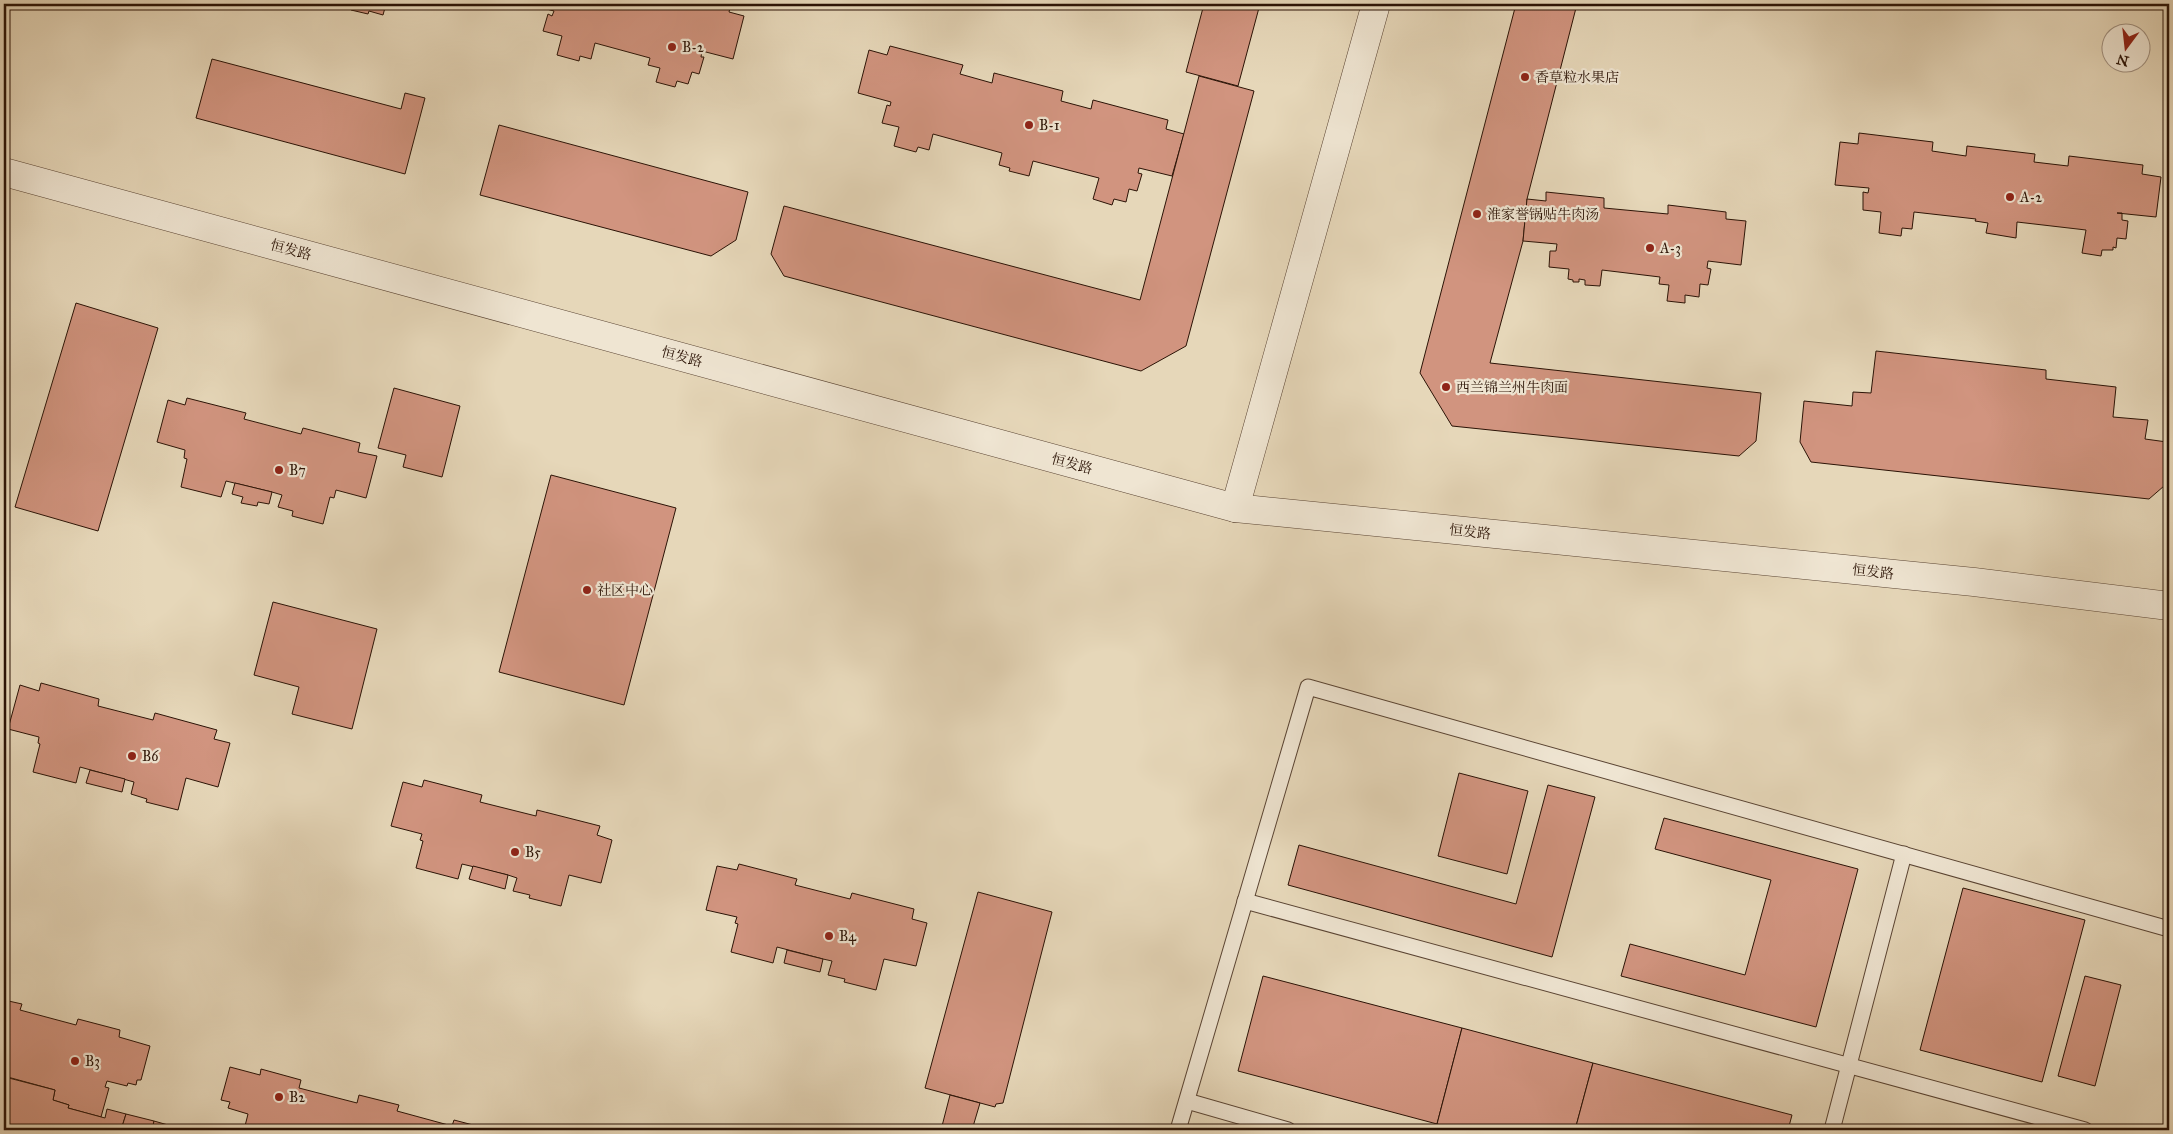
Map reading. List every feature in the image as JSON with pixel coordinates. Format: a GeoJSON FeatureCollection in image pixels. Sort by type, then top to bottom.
{"type":"FeatureCollection","features":[{"type":"Feature","properties":{"kind":"street"},"geometry":{"type":"LineString","coordinates":[[1235,508],[1376,4]]}},
{"type":"Feature","properties":{"kind":"street","name":"恒发路"},"geometry":{"type":"LineString","coordinates":[[4,172],[1235,508],[1974,582],[2169,606]]}},
{"type":"Feature","properties":{"kind":"lane"},"geometry":{"type":"LineString","coordinates":[[1178,1130],[1308,687],[2169,929]]}},
{"type":"Feature","properties":{"kind":"lane"},"geometry":{"type":"LineString","coordinates":[[1832,1130],[1904,854]]}},
{"type":"Feature","properties":{"kind":"lane"},"geometry":{"type":"LineString","coordinates":[[1245,901],[2086,1130]]}},
{"type":"Feature","properties":{"kind":"lane"},"geometry":{"type":"LineString","coordinates":[[1187,1101],[1288,1130]]}},
{"type":"Feature","properties":{"kind":"building"},"geometry":{"type":"Polygon","coordinates":[[[353,4],[386,4],[383,15],[369,11],[368,14],[351,10],[353,4]]]}},
{"type":"Feature","properties":{"kind":"building","name":"B-2"},"geometry":{"type":"Polygon","coordinates":[[[528,4],[731,4],[729,12],[744,16],[733,59],[702,51],[701,57],[704,57],[699,74],[692,72],[688,84],[677,81],[675,87],[656,82],[660,68],[648,65],[650,58],[595,43],[591,59],[580,56],[579,61],[557,55],[562,36],[543,31],[548,14],[552,16],[554,11],[528,4]]]}},
{"type":"Feature","properties":{"kind":"building"},"geometry":{"type":"Polygon","coordinates":[[[1204,4],[1260,4],[1238,86],[1186,72],[1204,4]]]}},
{"type":"Feature","properties":{"kind":"building"},"geometry":{"type":"Polygon","coordinates":[[[1516,4],[1577,4],[1527,199],[1523,241],[1490,363],[1761,393],[1756,441],[1739,456],[1452,426],[1420,373],[1516,4]]]}},
{"type":"Feature","properties":{"kind":"building","name":"B-1"},"geometry":{"type":"Polygon","coordinates":[[[890,46],[963,65],[960,74],[992,83],[994,73],[1063,91],[1061,101],[1091,109],[1093,100],[1168,120],[1166,129],[1184,134],[1172,176],[1139,168],[1138,173],[1142,174],[1137,191],[1129,189],[1126,202],[1114,199],[1112,205],[1093,199],[1099,178],[1033,161],[1029,176],[1009,171],[1010,168],[999,165],[1002,153],[933,134],[929,150],[918,147],[916,152],[894,146],[899,127],[882,123],[887,105],[890,106],[891,102],[858,93],[869,50],[887,55],[890,46]]]}},
{"type":"Feature","properties":{"kind":"building"},"geometry":{"type":"Polygon","coordinates":[[[212,59],[401,109],[405,93],[425,98],[405,174],[196,118],[212,59]]]}},
{"type":"Feature","properties":{"kind":"building"},"geometry":{"type":"Polygon","coordinates":[[[1199,76],[1254,91],[1186,346],[1141,371],[784,276],[771,254],[784,206],[1140,300],[1199,76]]]}},
{"type":"Feature","properties":{"kind":"building"},"geometry":{"type":"Polygon","coordinates":[[[499,125],[748,192],[736,240],[711,256],[480,195],[499,125]]]}},
{"type":"Feature","properties":{"kind":"building","name":"A-2"},"geometry":{"type":"Polygon","coordinates":[[[1859,133],[1933,142],[1932,151],[1966,156],[1967,146],[2035,154],[2034,162],[2068,166],[2069,156],[2143,165],[2142,174],[2161,177],[2156,217],[2122,214],[2122,220],[2128,221],[2126,239],[2117,238],[2116,248],[2113,247],[2113,250],[2102,250],[2101,256],[2082,253],[2086,230],[2017,222],[2016,238],[1986,233],[1988,223],[1975,221],[1976,219],[1914,212],[1912,229],[1902,228],[1901,236],[1879,233],[1881,212],[1863,210],[1863,192],[1868,193],[1869,188],[1835,185],[1840,142],[1858,144],[1859,133]]]}},
{"type":"Feature","properties":{"kind":"building","name":"A-3"},"geometry":{"type":"Polygon","coordinates":[[[1546,192],[1604,198],[1604,208],[1668,214],[1668,205],[1726,212],[1726,219],[1746,221],[1741,265],[1708,261],[1707,268],[1711,269],[1708,285],[1700,284],[1699,297],[1685,295],[1685,303],[1667,301],[1669,285],[1659,284],[1660,277],[1602,270],[1600,286],[1585,285],[1585,280],[1579,279],[1579,282],[1573,282],[1573,280],[1568,279],[1569,269],[1549,267],[1550,251],[1556,251],[1557,244],[1523,241],[1527,199],[1546,201],[1546,192]]]}},
{"type":"Feature","properties":{"kind":"building"},"geometry":{"type":"Polygon","coordinates":[[[76,303],[158,328],[98,531],[15,507],[76,303]]]}},
{"type":"Feature","properties":{"kind":"building"},"geometry":{"type":"Polygon","coordinates":[[[1876,351],[2046,370],[2046,379],[2116,387],[2113,417],[2148,420],[2145,439],[2167,442],[2164,486],[2149,499],[1811,462],[1800,442],[1804,401],[1852,406],[1853,392],[1871,393],[1876,351]]]}},
{"type":"Feature","properties":{"kind":"building"},"geometry":{"type":"Polygon","coordinates":[[[394,388],[460,406],[442,477],[403,467],[406,455],[378,448],[394,388]]]}},
{"type":"Feature","properties":{"kind":"building","name":"B7"},"geometry":{"type":"Polygon","coordinates":[[[187,398],[246,413],[244,419],[301,434],[303,428],[360,443],[358,452],[377,456],[366,498],[336,490],[334,498],[330,497],[323,524],[292,516],[293,511],[278,507],[282,495],[272,492],[226,481],[221,497],[181,487],[187,459],[184,458],[185,450],[157,442],[168,400],[185,405],[187,398]]]}},
{"type":"Feature","properties":{"kind":"building","name":"社区中心"},"geometry":{"type":"Polygon","coordinates":[[[551,475],[676,508],[624,705],[499,672],[551,475]]]}},
{"type":"Feature","properties":{"kind":"building","name":"B7"},"geometry":{"type":"Polygon","coordinates":[[[235,483],[272,492],[269,504],[258,502],[257,506],[241,503],[243,497],[232,494],[235,483]]]}},
{"type":"Feature","properties":{"kind":"building"},"geometry":{"type":"Polygon","coordinates":[[[273,602],[377,629],[352,729],[292,714],[299,687],[254,675],[273,602]]]}},
{"type":"Feature","properties":{"kind":"building","name":"B6"},"geometry":{"type":"Polygon","coordinates":[[[41,683],[99,699],[98,706],[153,720],[155,713],[217,730],[214,739],[230,743],[218,787],[186,778],[178,810],[146,802],[147,799],[131,794],[134,782],[80,767],[76,783],[33,772],[40,744],[38,743],[39,737],[8,729],[20,685],[39,691],[41,683]]]}},
{"type":"Feature","properties":{"kind":"building"},"geometry":{"type":"Polygon","coordinates":[[[90,770],[125,779],[122,792],[86,783],[90,770]]]}},
{"type":"Feature","properties":{"kind":"building"},"geometry":{"type":"Polygon","coordinates":[[[1459,773],[1528,791],[1507,874],[1438,856],[1459,773]]]}},
{"type":"Feature","properties":{"kind":"building","name":"B5"},"geometry":{"type":"Polygon","coordinates":[[[424,780],[482,795],[480,802],[536,816],[537,810],[600,826],[597,835],[612,840],[601,883],[569,875],[561,906],[529,898],[530,895],[513,891],[517,878],[508,875],[462,864],[458,879],[416,868],[423,841],[420,840],[422,834],[391,826],[403,782],[422,787],[424,780]]]}},
{"type":"Feature","properties":{"kind":"building"},"geometry":{"type":"Polygon","coordinates":[[[1548,785],[1595,797],[1552,957],[1288,885],[1299,845],[1516,904],[1548,785]]]}},
{"type":"Feature","properties":{"kind":"building"},"geometry":{"type":"Polygon","coordinates":[[[1664,818],[1858,869],[1816,1027],[1621,976],[1630,944],[1745,975],[1771,880],[1655,849],[1664,818]]]}},
{"type":"Feature","properties":{"kind":"building","name":"B4"},"geometry":{"type":"Polygon","coordinates":[[[739,864],[797,879],[795,885],[850,899],[852,893],[914,909],[912,919],[927,923],[916,966],[884,959],[876,990],[844,982],[845,979],[828,975],[832,961],[777,947],[773,963],[731,952],[738,924],[735,923],[737,917],[706,910],[717,866],[737,870],[739,864]]]}},
{"type":"Feature","properties":{"kind":"building"},"geometry":{"type":"Polygon","coordinates":[[[473,866],[508,875],[505,889],[469,879],[473,866]]]}},
{"type":"Feature","properties":{"kind":"building"},"geometry":{"type":"Polygon","coordinates":[[[1963,888],[2085,920],[2042,1082],[1920,1050],[1963,888]]]}},
{"type":"Feature","properties":{"kind":"building"},"geometry":{"type":"Polygon","coordinates":[[[978,892],[1052,912],[1003,1103],[996,1104],[995,1107],[925,1088],[978,892]]]}},
{"type":"Feature","properties":{"kind":"building"},"geometry":{"type":"Polygon","coordinates":[[[787,950],[823,959],[820,972],[784,963],[787,950]]]}},
{"type":"Feature","properties":{"kind":"building"},"geometry":{"type":"Polygon","coordinates":[[[1263,976],[1462,1028],[1437,1124],[1238,1071],[1263,976]]]}},
{"type":"Feature","properties":{"kind":"building"},"geometry":{"type":"Polygon","coordinates":[[[2085,976],[2121,985],[2095,1086],[2058,1076],[2085,976]]]}},
{"type":"Feature","properties":{"kind":"building","name":"B3"},"geometry":{"type":"Polygon","coordinates":[[[4,1000],[22,1004],[20,1010],[76,1025],[78,1019],[120,1030],[119,1037],[150,1046],[141,1080],[137,1080],[136,1085],[128,1083],[127,1086],[107,1081],[105,1087],[109,1088],[101,1117],[68,1108],[69,1105],[53,1100],[55,1090],[4,1076],[4,1000]]]}},
{"type":"Feature","properties":{"kind":"building"},"geometry":{"type":"Polygon","coordinates":[[[1462,1028],[1593,1063],[1575,1130],[1462,1130],[1437,1124],[1462,1028]]]}},
{"type":"Feature","properties":{"kind":"building"},"geometry":{"type":"Polygon","coordinates":[[[1593,1063],[1792,1115],[1788,1130],[1575,1130],[1593,1063]]]}},
{"type":"Feature","properties":{"kind":"building","name":"B2"},"geometry":{"type":"Polygon","coordinates":[[[230,1067],[260,1075],[261,1069],[301,1080],[299,1088],[357,1103],[359,1095],[399,1105],[397,1111],[452,1126],[454,1120],[492,1130],[244,1130],[248,1114],[228,1108],[230,1102],[221,1100],[230,1067]]]}},
{"type":"Feature","properties":{"kind":"building"},"geometry":{"type":"Polygon","coordinates":[[[5,1077],[55,1090],[53,1100],[69,1105],[68,1108],[105,1118],[107,1109],[126,1114],[121,1130],[4,1130],[5,1077]]]}},
{"type":"Feature","properties":{"kind":"building"},"geometry":{"type":"Polygon","coordinates":[[[950,1095],[980,1103],[972,1130],[941,1130],[950,1095]]]}},
{"type":"Feature","properties":{"kind":"building"},"geometry":{"type":"Polygon","coordinates":[[[126,1114],[154,1121],[152,1130],[121,1130],[126,1114]]]}},
{"type":"Feature","properties":{"kind":"building"},"geometry":{"type":"Polygon","coordinates":[[[154,1121],[182,1129],[182,1130],[152,1130],[154,1121]]]}},
{"type":"Feature","properties":{"kind":"place","name":"B-2"},"geometry":{"type":"Point","coordinates":[672,47]}},
{"type":"Feature","properties":{"kind":"place","name":"香草粒水果店"},"geometry":{"type":"Point","coordinates":[1525,77]}},
{"type":"Feature","properties":{"kind":"place","name":"B-1"},"geometry":{"type":"Point","coordinates":[1029,125]}},
{"type":"Feature","properties":{"kind":"place","name":"A-2"},"geometry":{"type":"Point","coordinates":[2010,197]}},
{"type":"Feature","properties":{"kind":"place","name":"淮家誉锅贴牛肉汤"},"geometry":{"type":"Point","coordinates":[1477,214]}},
{"type":"Feature","properties":{"kind":"place","name":"A-3"},"geometry":{"type":"Point","coordinates":[1650,248]}},
{"type":"Feature","properties":{"kind":"place","name":"西兰锦兰州牛肉面"},"geometry":{"type":"Point","coordinates":[1446,387]}},
{"type":"Feature","properties":{"kind":"place","name":"B7"},"geometry":{"type":"Point","coordinates":[279,470]}},
{"type":"Feature","properties":{"kind":"place","name":"社区中心"},"geometry":{"type":"Point","coordinates":[587,590]}},
{"type":"Feature","properties":{"kind":"place","name":"B6"},"geometry":{"type":"Point","coordinates":[132,756]}},
{"type":"Feature","properties":{"kind":"place","name":"B5"},"geometry":{"type":"Point","coordinates":[515,852]}},
{"type":"Feature","properties":{"kind":"place","name":"B4"},"geometry":{"type":"Point","coordinates":[829,936]}},
{"type":"Feature","properties":{"kind":"place","name":"B3"},"geometry":{"type":"Point","coordinates":[75,1061]}},
{"type":"Feature","properties":{"kind":"place","name":"B2"},"geometry":{"type":"Point","coordinates":[279,1097]}}]}
